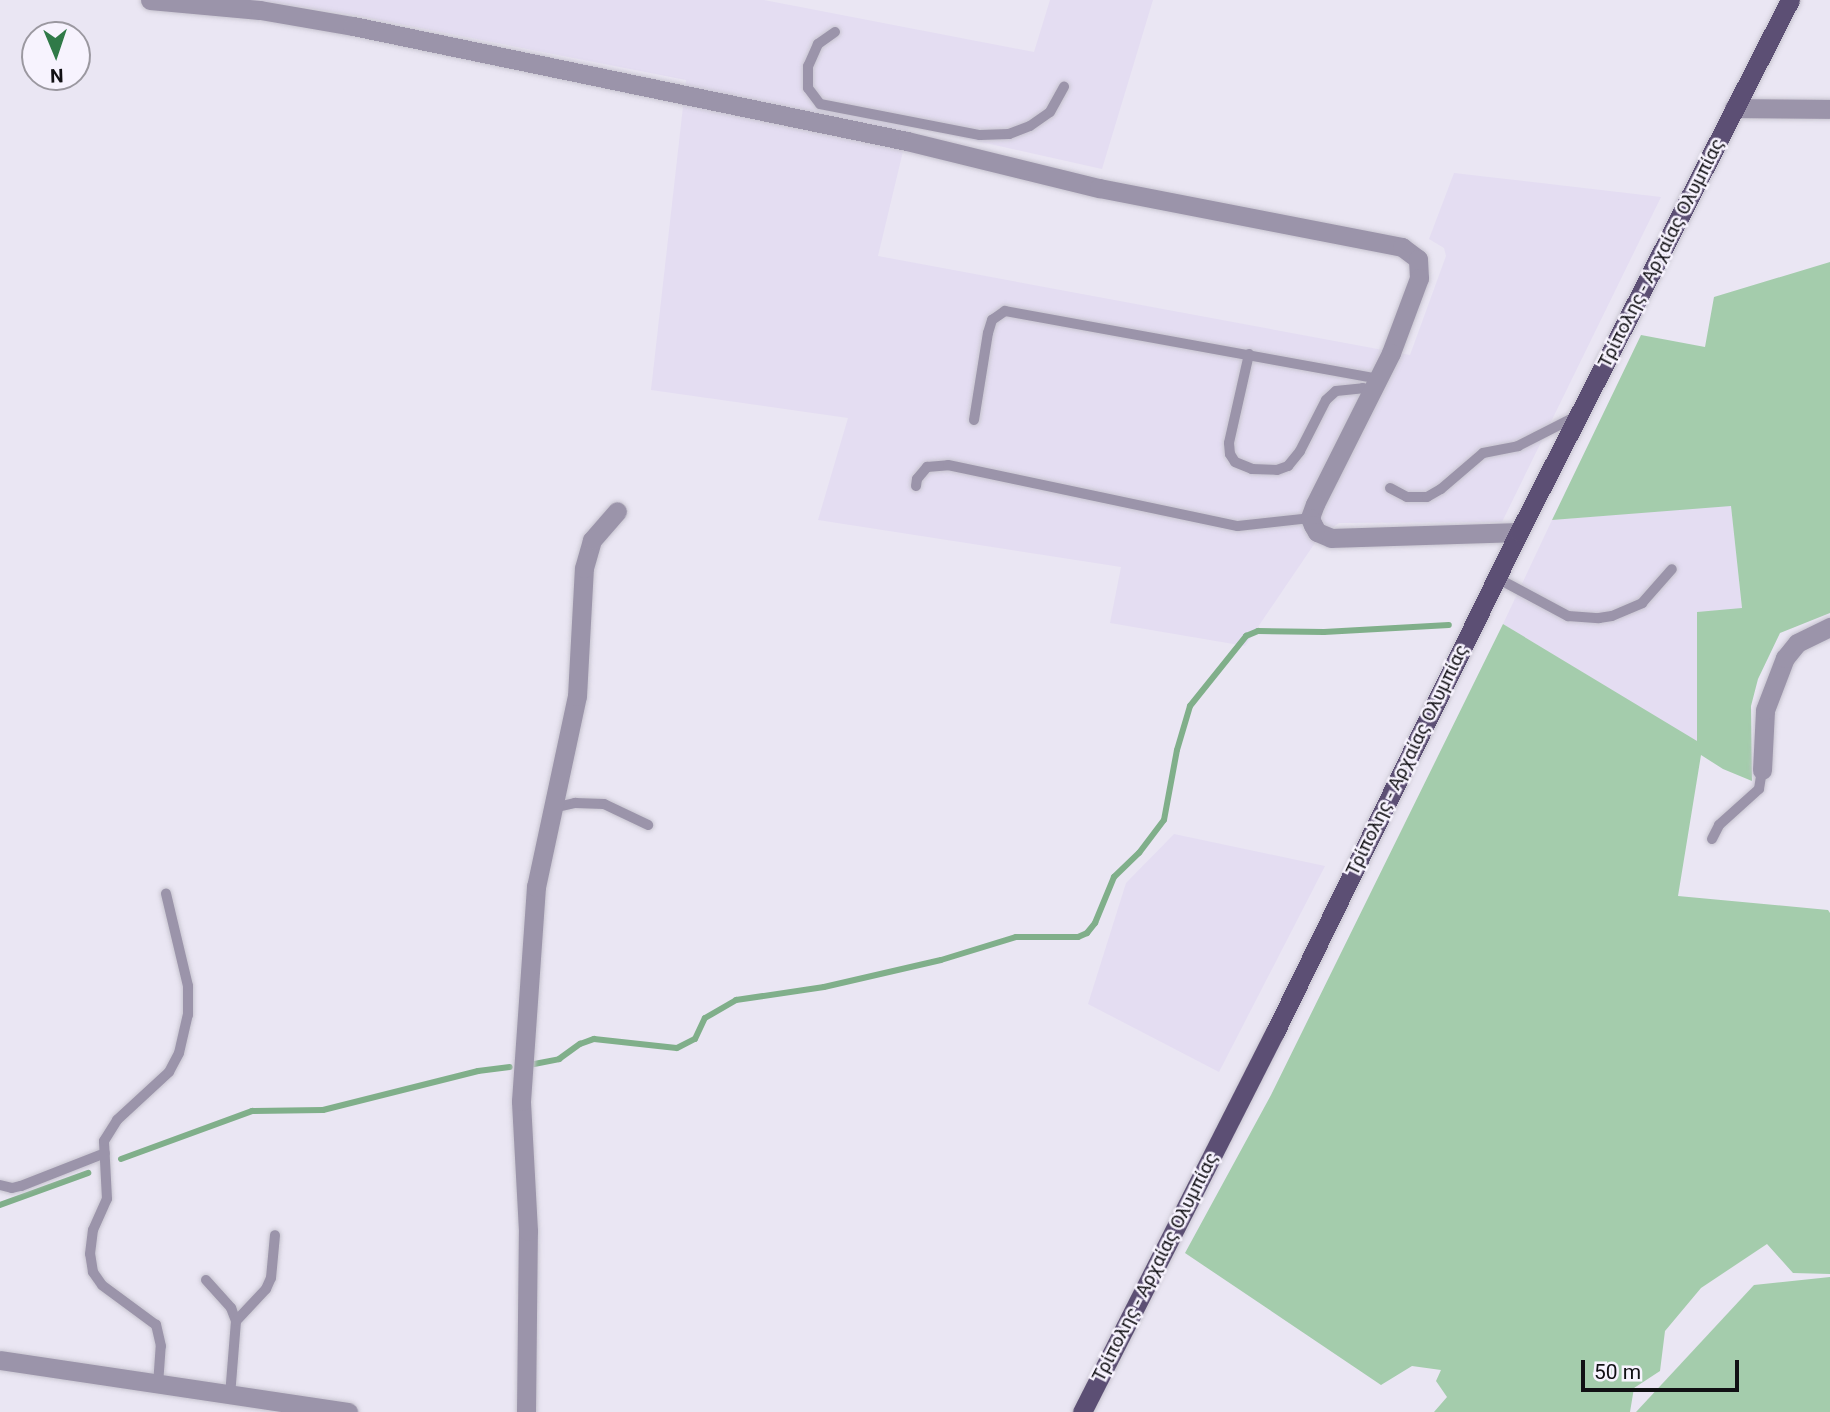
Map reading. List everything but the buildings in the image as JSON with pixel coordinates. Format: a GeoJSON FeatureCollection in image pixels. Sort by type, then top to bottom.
{"type":"FeatureCollection","features":[{"type":"Feature","properties":{"kind":"main road","name":"Τρίπολης - Αρχαίας Ολυμπίας"},"geometry":{"type":"LineString","coordinates":[[1082,1412],[1275,1032],[1519,531],[1790,0]]}},
{"type":"Feature","properties":{"kind":"street"},"geometry":{"type":"LineString","coordinates":[[150,0],[260,10],[855,121],[1099,188],[1402,247],[1418,259],[1419,278],[1391,353],[1310,518],[1317,532],[1331,538],[1519,531]]}},
{"type":"Feature","properties":{"kind":"street"},"geometry":{"type":"LineString","coordinates":[[1734,108],[1830,109]]}},
{"type":"Feature","properties":{"kind":"street"},"geometry":{"type":"LineString","coordinates":[[526,1412],[528,1231],[521,1101],[536,887],[577,696],[583,568],[592,540],[617,511]]}},
{"type":"Feature","properties":{"kind":"street"},"geometry":{"type":"LineString","coordinates":[[1762,770],[1765,710],[1785,658],[1797,643],[1830,628]]}},
{"type":"Feature","properties":{"kind":"street"},"geometry":{"type":"LineString","coordinates":[[0,1360],[348,1412]]}},
{"type":"Feature","properties":{"kind":"lane"},"geometry":{"type":"LineString","coordinates":[[835,32],[823,38],[814,50],[808,66],[808,88],[820,104],[855,121],[979,135],[1009,134],[1030,126],[1050,112],[1064,87]]}},
{"type":"Feature","properties":{"kind":"lane"},"geometry":{"type":"LineString","coordinates":[[974,420],[988,333],[992,320],[1005,311],[1248,354],[1375,385]]}},
{"type":"Feature","properties":{"kind":"lane"},"geometry":{"type":"LineString","coordinates":[[1248,354],[1229,443],[1230,454],[1235,462],[1252,469],[1277,470],[1288,466],[1300,451],[1326,400],[1336,391],[1375,385]]}},
{"type":"Feature","properties":{"kind":"lane"},"geometry":{"type":"LineString","coordinates":[[1390,488],[1407,497],[1427,497],[1441,489],[1483,453],[1518,446],[1580,415]]}},
{"type":"Feature","properties":{"kind":"lane"},"geometry":{"type":"LineString","coordinates":[[916,486],[917,479],[927,467],[948,465],[1238,526],[1310,518]]}},
{"type":"Feature","properties":{"kind":"lane"},"geometry":{"type":"LineString","coordinates":[[1497,578],[1567,616],[1600,618],[1612,616],[1642,603],[1672,569]]}},
{"type":"Feature","properties":{"kind":"lane"},"geometry":{"type":"LineString","coordinates":[[1712,839],[1719,825],[1759,789],[1762,770]]}},
{"type":"Feature","properties":{"kind":"lane"},"geometry":{"type":"LineString","coordinates":[[553,808],[575,803],[604,804],[648,825]]}},
{"type":"Feature","properties":{"kind":"lane"},"geometry":{"type":"LineString","coordinates":[[158,1385],[161,1346],[156,1325],[102,1285],[93,1272],[90,1254],[93,1230],[107,1199],[104,1141],[117,1120],[169,1072],[179,1053],[188,1015],[188,986],[166,894]]}},
{"type":"Feature","properties":{"kind":"lane"},"geometry":{"type":"LineString","coordinates":[[0,1185],[12,1188],[21,1186],[105,1153]]}},
{"type":"Feature","properties":{"kind":"lane"},"geometry":{"type":"LineString","coordinates":[[236,1321],[266,1289],[271,1278],[275,1235]]}},
{"type":"Feature","properties":{"kind":"lane"},"geometry":{"type":"LineString","coordinates":[[206,1280],[231,1308],[236,1321],[230,1396]]}},
{"type":"Feature","properties":{"kind":"shaded area"},"geometry":{"type":"Polygon","coordinates":[[[254,0],[764,0],[1034,52],[1050,0],[1153,0],[1102,169],[909,126],[878,256],[1410,355],[1446,256],[1444,248],[1429,239],[1454,173],[1661,197],[1502,522],[1339,523],[1319,537],[1245,646],[1110,623],[1121,567],[818,520],[848,418],[651,390],[686,80],[354,15],[254,0]]]}},
{"type":"Feature","properties":{"kind":"shaded area"},"geometry":{"type":"Polygon","coordinates":[[[1731,505],[1742,609],[1697,612],[1697,742],[1503,624],[1552,520],[1731,505]]]}},
{"type":"Feature","properties":{"kind":"shaded area"},"geometry":{"type":"Polygon","coordinates":[[[1174,834],[1325,866],[1219,1072],[1088,1004],[1126,883],[1174,834]]]}},
{"type":"Feature","properties":{"kind":"green space"},"geometry":{"type":"Polygon","coordinates":[[[1830,262],[1830,613],[1780,633],[1758,679],[1751,706],[1752,781],[1723,769],[1701,755],[1678,896],[1828,910],[1830,913],[1830,1274],[1793,1273],[1767,1244],[1701,1288],[1665,1331],[1660,1371],[1634,1388],[1630,1412],[1434,1412],[1447,1397],[1436,1381],[1441,1370],[1412,1366],[1381,1385],[1185,1253],[1271,1095],[1503,624],[1697,741],[1697,612],[1742,608],[1731,506],[1552,520],[1641,335],[1705,347],[1714,297],[1830,262]]]}},
{"type":"Feature","properties":{"kind":"green space"},"geometry":{"type":"Polygon","coordinates":[[[1830,1277],[1830,1412],[1636,1412],[1754,1285],[1830,1277]]]}},
{"type":"Feature","properties":{"kind":"waterway"},"geometry":{"type":"LineString","coordinates":[[529,1065],[559,1059],[580,1044],[594,1039],[677,1048],[695,1039],[705,1018],[736,1000],[824,987],[941,960],[1016,937],[1078,937],[1087,933],[1095,923],[1114,877],[1139,853],[1164,820],[1177,750],[1190,706],[1246,636],[1258,631],[1324,632],[1449,625]]}},
{"type":"Feature","properties":{"kind":"waterway"},"geometry":{"type":"LineString","coordinates":[[121,1159],[252,1111],[323,1110],[478,1071],[510,1067]]}},
{"type":"Feature","properties":{"kind":"waterway"},"geometry":{"type":"LineString","coordinates":[[0,1205],[88,1173]]}}]}
